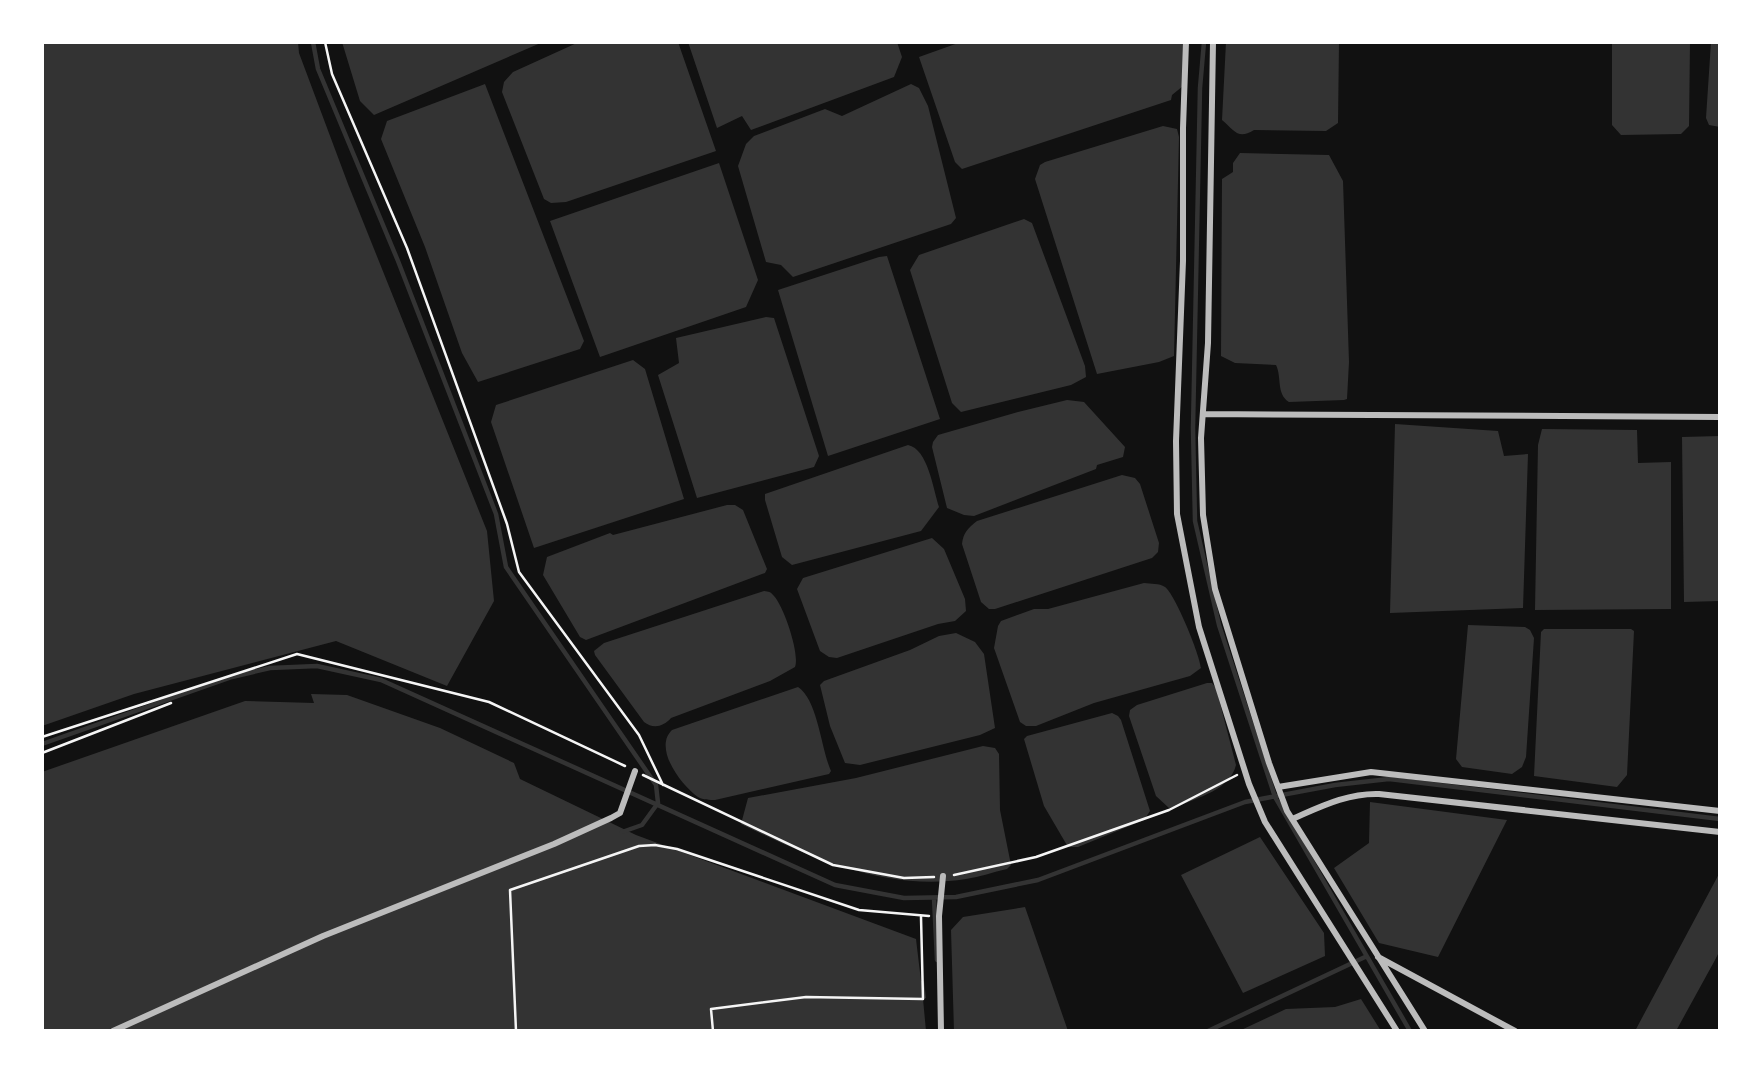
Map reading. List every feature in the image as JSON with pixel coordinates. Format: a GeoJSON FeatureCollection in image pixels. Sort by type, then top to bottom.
{"type":"FeatureCollection","features":[{"type":"Feature","properties":{"kind":"street"},"geometry":{"type":"LineString","coordinates":[[1186,42],[1183,261],[1176,441],[1177,514],[1199,626],[1249,784],[1265,822],[1397,1031]]}},
{"type":"Feature","properties":{"kind":"street"},"geometry":{"type":"LineString","coordinates":[[1213,42],[1208,343],[1201,438],[1203,515],[1215,589],[1278,791],[1287,811],[1425,1031]]}},
{"type":"Feature","properties":{"kind":"street"},"geometry":{"type":"LineString","coordinates":[[1203,414],[1720,417]]}},
{"type":"Feature","properties":{"kind":"street"},"geometry":{"type":"LineString","coordinates":[[113,1031],[323,936],[554,844],[611,818],[620,813],[635,771]]}},
{"type":"Feature","properties":{"kind":"street"},"geometry":{"type":"LineString","coordinates":[[1278,791],[1371,772],[1720,811]]}},
{"type":"Feature","properties":{"kind":"street"},"geometry":{"type":"LineString","coordinates":[[1292,819],[1362,793],[1720,832]]}},
{"type":"Feature","properties":{"kind":"street"},"geometry":{"type":"LineString","coordinates":[[941,1031],[939,916],[943,880]]}},
{"type":"Feature","properties":{"kind":"street"},"geometry":{"type":"LineString","coordinates":[[1377,957],[1515,1031]]}},
{"type":"Feature","properties":{"kind":"path"},"geometry":{"type":"LineString","coordinates":[[325,42],[332,74],[412,261],[507,523],[520,572],[639,735],[663,785]]}},
{"type":"Feature","properties":{"kind":"path"},"geometry":{"type":"LineString","coordinates":[[42,737],[297,654],[489,702],[833,865],[904,878],[943,880],[1036,857],[1169,810],[1245,771]]}},
{"type":"Feature","properties":{"kind":"path"},"geometry":{"type":"LineString","coordinates":[[42,753],[171,703]]}},
{"type":"Feature","properties":{"kind":"path"},"geometry":{"type":"LineString","coordinates":[[516,1031],[510,890],[639,846],[655,845],[677,849],[859,910],[920,917],[939,916]]}},
{"type":"Feature","properties":{"kind":"path"},"geometry":{"type":"LineString","coordinates":[[713,1031],[711,1009],[806,997],[923,999],[920,917]]}},
{"type":"Feature","properties":{"kind":"shaded area"},"geometry":{"type":"Polygon","coordinates":[[[42,42],[298,42],[299,53],[348,184],[487,531],[494,601],[447,686],[336,641],[134,694],[42,726],[42,42]]]}},
{"type":"Feature","properties":{"kind":"shaded area"},"geometry":{"type":"Polygon","coordinates":[[[342,42],[543,42],[374,115],[360,101],[342,42]]]}},
{"type":"Feature","properties":{"kind":"shaded area"},"geometry":{"type":"Polygon","coordinates":[[[579,42],[678,42],[716,151],[566,202],[551,203],[544,199],[502,92],[504,82],[513,72],[579,42]]]}},
{"type":"Feature","properties":{"kind":"shaded area"},"geometry":{"type":"Polygon","coordinates":[[[688,42],[897,42],[902,57],[894,77],[751,130],[742,116],[717,128],[688,42]]]}},
{"type":"Feature","properties":{"kind":"shaded area"},"geometry":{"type":"Polygon","coordinates":[[[961,42],[1186,42],[1183,86],[1172,95],[1171,100],[962,169],[955,162],[919,57],[961,42]]]}},
{"type":"Feature","properties":{"kind":"shaded area"},"geometry":{"type":"Polygon","coordinates":[[[1226,42],[1339,42],[1338,123],[1326,131],[1254,130],[1240,134],[1234,131],[1222,120],[1226,42]]]}},
{"type":"Feature","properties":{"kind":"shaded area"},"geometry":{"type":"Polygon","coordinates":[[[1612,42],[1690,42],[1689,126],[1681,134],[1621,135],[1612,125],[1612,42]]]}},
{"type":"Feature","properties":{"kind":"shaded area"},"geometry":{"type":"Polygon","coordinates":[[[1711,42],[1720,42],[1720,127],[1709,125],[1706,118],[1711,42]]]}},
{"type":"Feature","properties":{"kind":"shaded area"},"geometry":{"type":"Polygon","coordinates":[[[485,84],[584,341],[580,349],[478,382],[462,353],[425,247],[381,139],[387,121],[485,84]]]}},
{"type":"Feature","properties":{"kind":"shaded area"},"geometry":{"type":"Polygon","coordinates":[[[911,84],[919,88],[928,106],[956,218],[951,224],[793,277],[781,265],[766,262],[738,166],[746,144],[754,136],[825,109],[842,116],[911,84]]]}},
{"type":"Feature","properties":{"kind":"shaded area"},"geometry":{"type":"Polygon","coordinates":[[[1163,126],[1177,129],[1179,137],[1174,356],[1159,362],[1097,374],[1035,179],[1040,165],[1045,162],[1163,126]]]}},
{"type":"Feature","properties":{"kind":"shaded area"},"geometry":{"type":"Polygon","coordinates":[[[1240,153],[1329,155],[1343,181],[1349,362],[1347,399],[1289,402],[1282,395],[1276,365],[1235,363],[1221,356],[1222,179],[1233,172],[1233,163],[1240,153]]]}},
{"type":"Feature","properties":{"kind":"shaded area"},"geometry":{"type":"Polygon","coordinates":[[[719,163],[758,280],[746,307],[600,357],[550,221],[719,163]]]}},
{"type":"Feature","properties":{"kind":"shaded area"},"geometry":{"type":"Polygon","coordinates":[[[1024,219],[1032,223],[1085,366],[1086,377],[1071,385],[961,412],[952,403],[910,270],[919,255],[1024,219]]]}},
{"type":"Feature","properties":{"kind":"shaded area"},"geometry":{"type":"Polygon","coordinates":[[[887,256],[940,419],[828,456],[778,290],[887,256]]]}},
{"type":"Feature","properties":{"kind":"shaded area"},"geometry":{"type":"Polygon","coordinates":[[[766,317],[774,318],[819,456],[814,467],[697,498],[658,375],[679,363],[676,338],[766,317]]]}},
{"type":"Feature","properties":{"kind":"shaded area"},"geometry":{"type":"Polygon","coordinates":[[[633,360],[645,369],[684,499],[534,548],[491,422],[496,405],[633,360]]]}},
{"type":"Feature","properties":{"kind":"shaded area"},"geometry":{"type":"Polygon","coordinates":[[[1067,400],[1084,402],[1125,447],[1123,457],[1097,465],[1096,469],[974,516],[947,508],[932,447],[938,435],[1067,400]]]}},
{"type":"Feature","properties":{"kind":"shaded area"},"geometry":{"type":"Polygon","coordinates":[[[1395,424],[1498,431],[1504,456],[1528,454],[1523,608],[1390,613],[1395,424]]]}},
{"type":"Feature","properties":{"kind":"shaded area"},"geometry":{"type":"Polygon","coordinates":[[[1542,429],[1637,430],[1638,463],[1671,462],[1671,609],[1535,610],[1538,445],[1542,429]]]}},
{"type":"Feature","properties":{"kind":"shaded area"},"geometry":{"type":"Polygon","coordinates":[[[1720,436],[1720,601],[1684,602],[1682,437],[1720,436]]]}},
{"type":"Feature","properties":{"kind":"shaded area"},"geometry":{"type":"Polygon","coordinates":[[[908,445],[915,448],[925,462],[939,507],[921,531],[792,565],[782,557],[765,494],[908,445]]]}},
{"type":"Feature","properties":{"kind":"shaded area"},"geometry":{"type":"Polygon","coordinates":[[[1122,475],[1135,478],[1140,484],[1159,543],[1158,552],[1152,558],[995,609],[989,609],[981,602],[962,544],[971,526],[977,521],[1122,475]]]}},
{"type":"Feature","properties":{"kind":"shaded area"},"geometry":{"type":"Polygon","coordinates":[[[735,505],[743,510],[767,569],[765,573],[586,640],[580,637],[543,575],[547,557],[610,533],[613,535],[735,505]]]}},
{"type":"Feature","properties":{"kind":"shaded area"},"geometry":{"type":"Polygon","coordinates":[[[932,538],[944,549],[965,599],[966,611],[955,621],[938,624],[837,658],[829,657],[820,651],[797,589],[803,578],[932,538]]]}},
{"type":"Feature","properties":{"kind":"shaded area"},"geometry":{"type":"Polygon","coordinates":[[[1144,583],[1160,585],[1169,592],[1186,625],[1201,668],[1190,676],[1094,703],[1036,726],[1026,726],[1020,722],[994,648],[1001,621],[1034,609],[1048,609],[1144,583]]]}},
{"type":"Feature","properties":{"kind":"shaded area"},"geometry":{"type":"Polygon","coordinates":[[[764,591],[774,596],[786,620],[795,652],[795,667],[770,681],[671,718],[661,725],[651,726],[644,722],[595,655],[594,651],[604,643],[764,591]]]}},
{"type":"Feature","properties":{"kind":"shaded area"},"geometry":{"type":"Polygon","coordinates":[[[1468,625],[1525,627],[1534,638],[1526,757],[1522,767],[1512,774],[1462,767],[1456,759],[1468,625]]]}},
{"type":"Feature","properties":{"kind":"shaded area"},"geometry":{"type":"Polygon","coordinates":[[[1544,629],[1634,631],[1627,775],[1617,787],[1534,776],[1541,632],[1544,629]]]}},
{"type":"Feature","properties":{"kind":"shaded area"},"geometry":{"type":"Polygon","coordinates":[[[956,633],[975,642],[984,654],[995,728],[980,735],[860,765],[845,763],[830,726],[820,685],[824,681],[910,650],[939,636],[956,633]]]}},
{"type":"Feature","properties":{"kind":"shaded area"},"geometry":{"type":"Polygon","coordinates":[[[1212,683],[1216,688],[1236,765],[1233,774],[1220,787],[1177,807],[1169,808],[1156,796],[1129,716],[1130,710],[1137,705],[1212,683]]]}},
{"type":"Feature","properties":{"kind":"shaded area"},"geometry":{"type":"Polygon","coordinates":[[[798,687],[805,693],[815,713],[831,771],[829,774],[715,800],[698,797],[684,784],[667,756],[667,738],[672,730],[798,687]]]}},
{"type":"Feature","properties":{"kind":"shaded area"},"geometry":{"type":"Polygon","coordinates":[[[311,694],[347,695],[440,728],[514,763],[520,779],[636,835],[916,939],[926,998],[923,999],[926,1031],[42,1031],[42,772],[245,701],[314,703],[311,694]]]}},
{"type":"Feature","properties":{"kind":"shaded area"},"geometry":{"type":"Polygon","coordinates":[[[1112,713],[1121,720],[1150,811],[1144,820],[1078,847],[1068,847],[1044,806],[1024,739],[1112,713]]]}},
{"type":"Feature","properties":{"kind":"shaded area"},"geometry":{"type":"Polygon","coordinates":[[[983,746],[995,748],[999,754],[1000,810],[1011,865],[1007,869],[971,878],[936,882],[907,881],[849,869],[741,824],[748,798],[856,778],[983,746]]]}},
{"type":"Feature","properties":{"kind":"shaded area"},"geometry":{"type":"Polygon","coordinates":[[[1370,802],[1507,820],[1438,957],[1379,943],[1334,868],[1369,843],[1370,802]]]}},
{"type":"Feature","properties":{"kind":"shaded area"},"geometry":{"type":"Polygon","coordinates":[[[1260,837],[1324,933],[1325,956],[1243,993],[1181,875],[1260,837]]]}},
{"type":"Feature","properties":{"kind":"shaded area"},"geometry":{"type":"Polygon","coordinates":[[[1720,872],[1720,950],[1715,960],[1676,1031],[1635,1031],[1720,872]]]}},
{"type":"Feature","properties":{"kind":"shaded area"},"geometry":{"type":"Polygon","coordinates":[[[1025,907],[1068,1031],[954,1031],[951,930],[963,917],[1025,907]]]}},
{"type":"Feature","properties":{"kind":"shaded area"},"geometry":{"type":"Polygon","coordinates":[[[1361,999],[1381,1031],[1239,1031],[1286,1009],[1335,1007],[1361,999]]]}},
{"type":"Feature","properties":{"kind":"waterway"},"geometry":{"type":"LineString","coordinates":[[313,42],[318,69],[398,261],[496,514],[506,567],[656,785],[658,803],[642,825],[622,832]]}},
{"type":"Feature","properties":{"kind":"waterway"},"geometry":{"type":"LineString","coordinates":[[1204,42],[1200,88],[1193,428],[1195,521],[1219,625],[1275,797],[1410,1031]]}},
{"type":"Feature","properties":{"kind":"waterway"},"geometry":{"type":"LineString","coordinates":[[42,744],[232,677],[270,668],[317,666],[381,680],[835,885],[904,898],[956,897],[1038,880],[1245,802],[1335,785],[1389,779],[1720,819]]}},
{"type":"Feature","properties":{"kind":"waterway"},"geometry":{"type":"LineString","coordinates":[[934,898],[937,960]]}},
{"type":"Feature","properties":{"kind":"waterway"},"geometry":{"type":"LineString","coordinates":[[1208,1031],[1365,957]]}}]}
